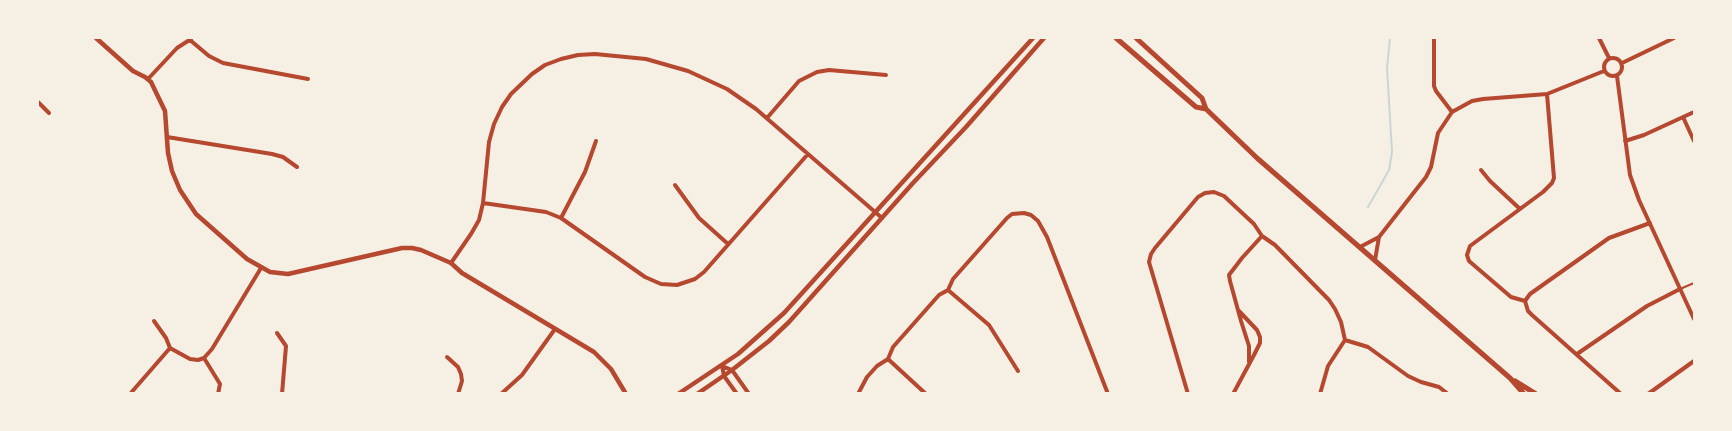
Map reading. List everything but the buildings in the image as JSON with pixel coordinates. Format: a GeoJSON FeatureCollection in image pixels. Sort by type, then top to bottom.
{"type":"FeatureCollection","features":[{"type":"Feature","properties":{"kind":"main road"},"geometry":{"type":"LineString","coordinates":[[1116,38],[1196,107],[1206,109]]}},
{"type":"Feature","properties":{"kind":"main road"},"geometry":{"type":"LineString","coordinates":[[1136,38],[1202,98],[1206,109],[1257,158],[1510,378],[1524,394]]}},
{"type":"Feature","properties":{"kind":"main road"},"geometry":{"type":"LineString","coordinates":[[1510,378],[1536,394]]}},
{"type":"Feature","properties":{"kind":"street"},"geometry":{"type":"LineString","coordinates":[[96,38],[133,71],[148,79],[165,111],[168,154],[172,171],[187,203],[196,214],[247,259],[270,272],[288,274],[402,248],[421,250],[450,263],[468,277],[600,357],[614,374],[626,394]]}},
{"type":"Feature","properties":{"kind":"street"},"geometry":{"type":"LineString","coordinates":[[148,79],[177,48],[191,38],[209,56],[223,63],[308,79]]}},
{"type":"Feature","properties":{"kind":"street"},"geometry":{"type":"LineString","coordinates":[[678,394],[722,366],[784,313],[1032,38]]}},
{"type":"Feature","properties":{"kind":"street"},"geometry":{"type":"LineString","coordinates":[[697,394],[732,370],[769,341],[789,322],[1044,38]]}},
{"type":"Feature","properties":{"kind":"street"},"geometry":{"type":"LineString","coordinates":[[1434,38],[1434,86],[1452,112]]}},
{"type":"Feature","properties":{"kind":"street"},"geometry":{"type":"LineString","coordinates":[[1599,38],[1609,58]]}},
{"type":"Feature","properties":{"kind":"street"},"geometry":{"type":"LineString","coordinates":[[1622,63],[1664,40],[1674,38]]}},
{"type":"Feature","properties":{"kind":"street"},"geometry":{"type":"LineString","coordinates":[[450,263],[479,220],[483,203],[489,142],[494,124],[502,107],[511,94],[532,74],[545,65],[578,55],[595,54],[646,59],[672,66],[727,89],[766,118],[882,218]]}},
{"type":"Feature","properties":{"kind":"street"},"geometry":{"type":"LineString","coordinates":[[1617,76],[1608,76],[1604,71],[1604,63],[1609,58],[1615,58],[1622,63]]}},
{"type":"Feature","properties":{"kind":"street"},"geometry":{"type":"LineString","coordinates":[[1622,63],[1622,69],[1617,76],[1630,175],[1639,200],[1694,319]]}},
{"type":"Feature","properties":{"kind":"street"},"geometry":{"type":"LineString","coordinates":[[766,118],[799,81],[817,72],[829,70],[886,75]]}},
{"type":"Feature","properties":{"kind":"street"},"geometry":{"type":"LineString","coordinates":[[1360,247],[1379,237],[1426,177],[1431,167],[1438,133],[1452,112],[1472,101],[1483,98],[1547,94],[1604,71]]}},
{"type":"Feature","properties":{"kind":"street"},"geometry":{"type":"LineString","coordinates":[[1525,301],[1511,297],[1469,261],[1467,255],[1470,246],[1548,188],[1554,178],[1547,94]]}},
{"type":"Feature","properties":{"kind":"street"},"geometry":{"type":"LineString","coordinates":[[38,102],[49,113]]}},
{"type":"Feature","properties":{"kind":"street"},"geometry":{"type":"LineString","coordinates":[[1625,141],[1644,135],[1694,112]]}},
{"type":"Feature","properties":{"kind":"street"},"geometry":{"type":"LineString","coordinates":[[1683,117],[1694,141]]}},
{"type":"Feature","properties":{"kind":"street"},"geometry":{"type":"LineString","coordinates":[[167,137],[272,154],[283,158],[297,167]]}},
{"type":"Feature","properties":{"kind":"street"},"geometry":{"type":"LineString","coordinates":[[561,218],[585,172],[596,141]]}},
{"type":"Feature","properties":{"kind":"street"},"geometry":{"type":"LineString","coordinates":[[483,203],[533,209],[561,218],[645,277],[661,284],[677,285],[695,279],[704,272],[808,154]]}},
{"type":"Feature","properties":{"kind":"street"},"geometry":{"type":"LineString","coordinates":[[1481,170],[1520,209]]}},
{"type":"Feature","properties":{"kind":"street"},"geometry":{"type":"LineString","coordinates":[[675,185],[699,218],[728,244]]}},
{"type":"Feature","properties":{"kind":"street"},"geometry":{"type":"LineString","coordinates":[[1188,394],[1151,271],[1151,254],[1198,197],[1214,192],[1224,196],[1254,224],[1262,236],[1275,245],[1328,300],[1341,322],[1345,340],[1328,366],[1320,394]]}},
{"type":"Feature","properties":{"kind":"street"},"geometry":{"type":"LineString","coordinates":[[858,394],[867,378],[877,366],[888,359],[893,347],[899,340],[939,295],[948,290],[953,278],[1007,218],[1017,213],[1031,215],[1038,221],[1047,237],[1108,394]]}},
{"type":"Feature","properties":{"kind":"street"},"geometry":{"type":"LineString","coordinates":[[1525,301],[1530,294],[1610,238],[1650,222]]}},
{"type":"Feature","properties":{"kind":"street"},"geometry":{"type":"LineString","coordinates":[[1249,362],[1250,346],[1229,275],[1262,236]]}},
{"type":"Feature","properties":{"kind":"street"},"geometry":{"type":"LineString","coordinates":[[1375,260],[1379,237]]}},
{"type":"Feature","properties":{"kind":"street"},"geometry":{"type":"LineString","coordinates":[[154,321],[166,338],[170,348],[190,359],[204,358],[212,350],[261,268]]}},
{"type":"Feature","properties":{"kind":"street"},"geometry":{"type":"LineString","coordinates":[[1577,354],[1647,306],[1680,289]]}},
{"type":"Feature","properties":{"kind":"street"},"geometry":{"type":"LineString","coordinates":[[948,290],[995,332],[1018,371]]}},
{"type":"Feature","properties":{"kind":"street"},"geometry":{"type":"LineString","coordinates":[[1525,301],[1528,311],[1532,315],[1621,394]]}},
{"type":"Feature","properties":{"kind":"street"},"geometry":{"type":"LineString","coordinates":[[1233,394],[1257,349],[1260,338],[1257,330],[1239,310]]}},
{"type":"Feature","properties":{"kind":"street"},"geometry":{"type":"LineString","coordinates":[[501,394],[522,375],[555,329]]}},
{"type":"Feature","properties":{"kind":"street"},"geometry":{"type":"LineString","coordinates":[[277,333],[286,346],[282,394]]}},
{"type":"Feature","properties":{"kind":"street"},"geometry":{"type":"LineString","coordinates":[[1345,340],[1368,347],[1408,376],[1439,387],[1448,394]]}},
{"type":"Feature","properties":{"kind":"street"},"geometry":{"type":"LineString","coordinates":[[130,394],[170,348]]}},
{"type":"Feature","properties":{"kind":"street"},"geometry":{"type":"LineString","coordinates":[[447,357],[458,367],[461,374],[462,381],[458,394]]}},
{"type":"Feature","properties":{"kind":"street"},"geometry":{"type":"LineString","coordinates":[[204,358],[220,384],[218,394]]}},
{"type":"Feature","properties":{"kind":"street"},"geometry":{"type":"LineString","coordinates":[[888,359],[926,394]]}},
{"type":"Feature","properties":{"kind":"street"},"geometry":{"type":"LineString","coordinates":[[1648,394],[1694,361]]}},
{"type":"Feature","properties":{"kind":"street"},"geometry":{"type":"LineString","coordinates":[[722,366],[732,370],[749,394]]}},
{"type":"Feature","properties":{"kind":"street"},"geometry":{"type":"LineString","coordinates":[[722,366],[724,376],[737,394]]}},
{"type":"Feature","properties":{"kind":"lane"},"geometry":{"type":"LineString","coordinates":[[1680,289],[1694,283]]}},
{"type":"Feature","properties":{"kind":"waterway"},"geometry":{"type":"LineString","coordinates":[[1368,207],[1389,170],[1392,152],[1387,68],[1390,38]]}}]}
